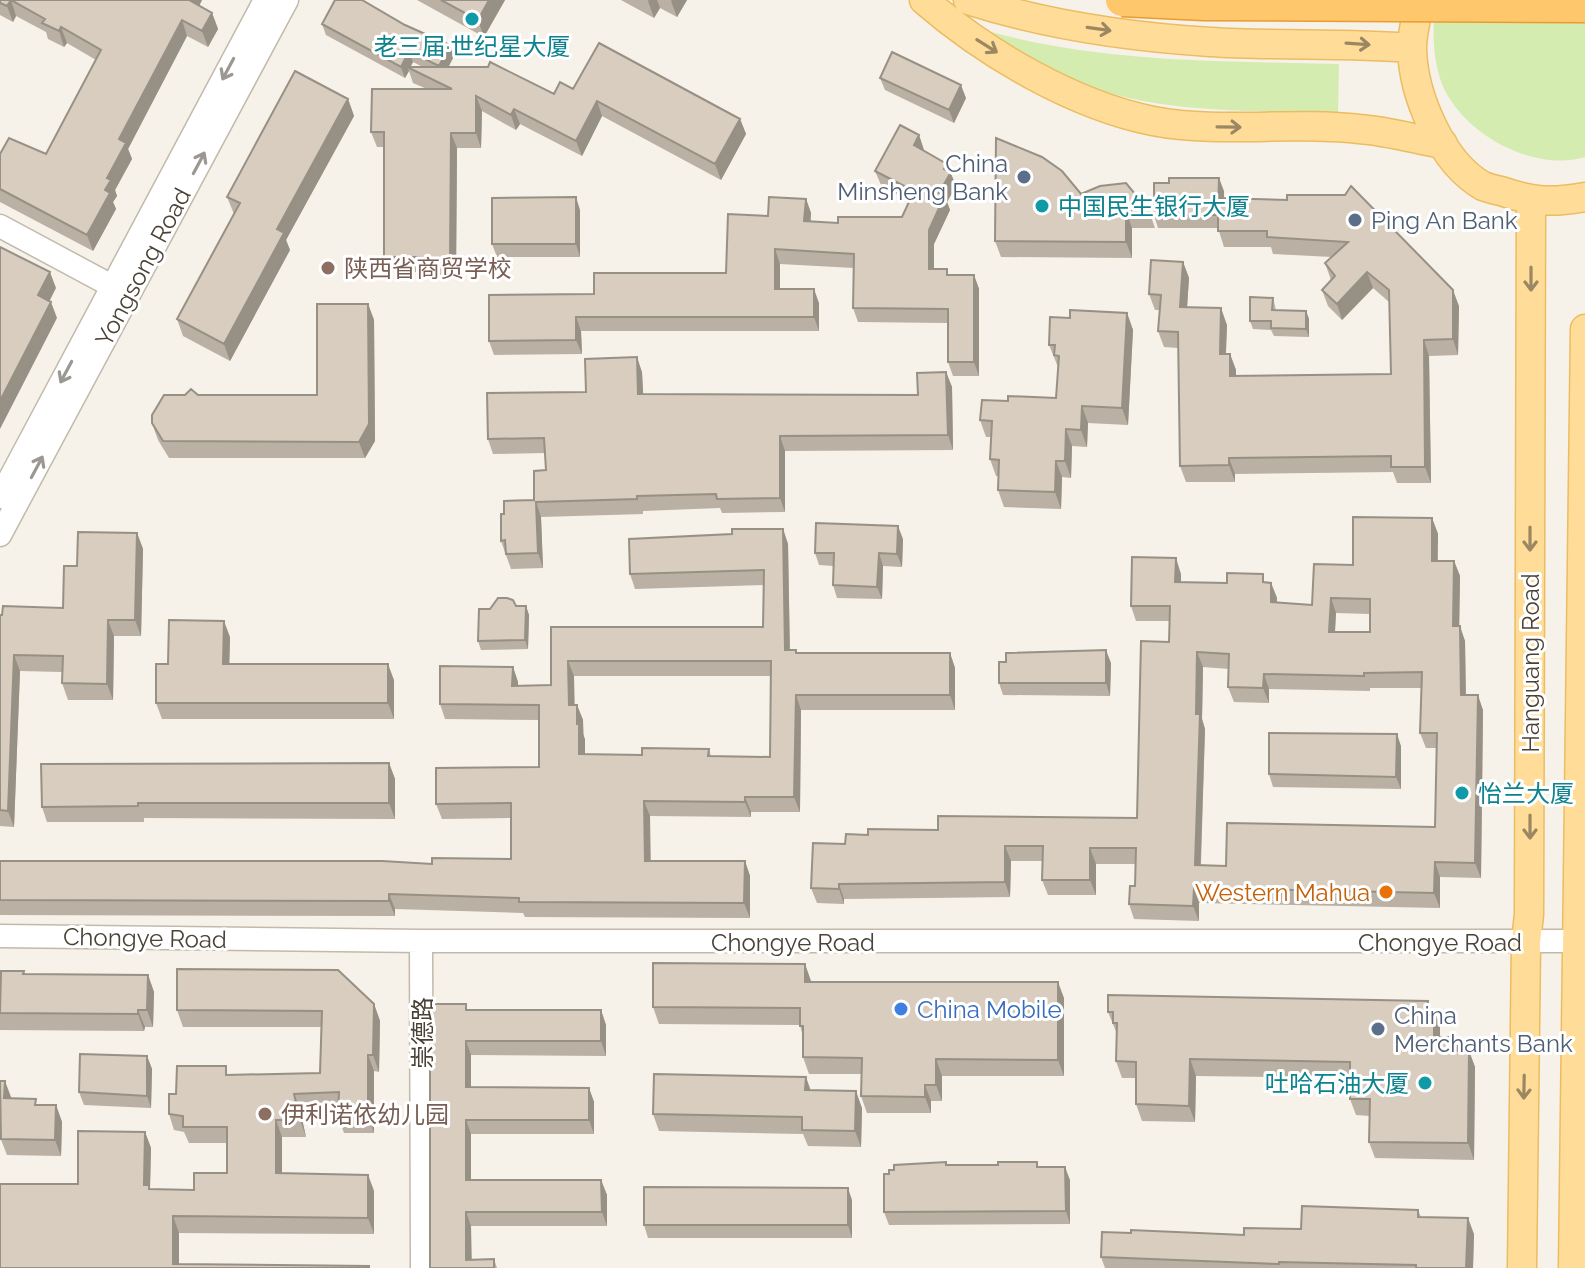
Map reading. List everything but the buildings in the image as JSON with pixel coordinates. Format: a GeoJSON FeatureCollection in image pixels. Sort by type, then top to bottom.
{"type":"FeatureCollection","features":[{"type":"Feature","properties":{"kind":"highway"},"geometry":{"type":"LineString","coordinates":[[1122,0],[1262,5],[1585,6]]}},
{"type":"Feature","properties":{"kind":"main road"},"geometry":{"type":"LineString","coordinates":[[924,0],[980,42],[1040,79],[1105,109],[1154,121],[1209,127],[1358,128],[1443,144]]}},
{"type":"Feature","properties":{"kind":"main road"},"geometry":{"type":"LineString","coordinates":[[968,0],[1058,23],[1135,35],[1211,42],[1346,43],[1412,48]]}},
{"type":"Feature","properties":{"kind":"main road"},"geometry":{"type":"LineString","coordinates":[[1420,0],[1412,48],[1422,103],[1443,144],[1461,167],[1483,186],[1531,201],[1558,202],[1585,197]]}},
{"type":"Feature","properties":{"kind":"main road","name":"Hanguang Road"},"geometry":{"type":"LineString","coordinates":[[1522,1268],[1526,942],[1529,914],[1531,201]]}},
{"type":"Feature","properties":{"kind":"main road","name":"Hanguang Road"},"geometry":{"type":"LineString","coordinates":[[1573,1268],[1581,941],[1585,329]]}},
{"type":"Feature","properties":{"kind":"street","name":"Yongsong Road"},"geometry":{"type":"LineString","coordinates":[[0,535],[265,0]]}},
{"type":"Feature","properties":{"kind":"street","name":"Yongsong Road"},"geometry":{"type":"LineString","coordinates":[[0,497],[287,0]]}},
{"type":"Feature","properties":{"kind":"street"},"geometry":{"type":"LineString","coordinates":[[0,226],[120,291]]}},
{"type":"Feature","properties":{"kind":"street","name":"Chongye Road"},"geometry":{"type":"LineString","coordinates":[[0,936],[421,941],[1581,941]]}},
{"type":"Feature","properties":{"kind":"street","name":"崇德路"},"geometry":{"type":"LineString","coordinates":[[421,941],[422,1268]]}},
{"type":"Feature","properties":{"kind":"green space"},"geometry":{"type":"Polygon","coordinates":[[[1585,0],[1585,157],[1544,159],[1522,154],[1482,133],[1465,118],[1442,84],[1436,64],[1435,4],[1585,0]]]}},
{"type":"Feature","properties":{"kind":"green space"},"geometry":{"type":"Polygon","coordinates":[[[984,30],[1027,41],[1115,54],[1204,61],[1339,64],[1338,113],[1190,107],[1116,95],[1081,84],[1047,68],[984,30]]]}},
{"type":"Feature","properties":{"kind":"place","name":"老三届·世纪星大厦"},"geometry":{"type":"Point","coordinates":[472,19]}},
{"type":"Feature","properties":{"kind":"place","name":"China Minsheng Bank"},"geometry":{"type":"Point","coordinates":[1024,177]}},
{"type":"Feature","properties":{"kind":"place","name":"中国民生银行大厦"},"geometry":{"type":"Point","coordinates":[1042,206]}},
{"type":"Feature","properties":{"kind":"place","name":"Ping An Bank"},"geometry":{"type":"Point","coordinates":[1355,220]}},
{"type":"Feature","properties":{"kind":"place","name":"陕西省商贸学校"},"geometry":{"type":"Point","coordinates":[328,268]}},
{"type":"Feature","properties":{"kind":"place","name":"怡兰大厦"},"geometry":{"type":"Point","coordinates":[1462,793]}},
{"type":"Feature","properties":{"kind":"place","name":"Western Mahua"},"geometry":{"type":"Point","coordinates":[1386,892]}},
{"type":"Feature","properties":{"kind":"place","name":"China Mobile"},"geometry":{"type":"Point","coordinates":[901,1009]}},
{"type":"Feature","properties":{"kind":"place","name":"China Merchants Bank"},"geometry":{"type":"Point","coordinates":[1378,1029]}},
{"type":"Feature","properties":{"kind":"place","name":"吐哈石油大厦"},"geometry":{"type":"Point","coordinates":[1425,1083]}},
{"type":"Feature","properties":{"kind":"place","name":"伊利诺依幼儿园"},"geometry":{"type":"Point","coordinates":[265,1114]}}]}
